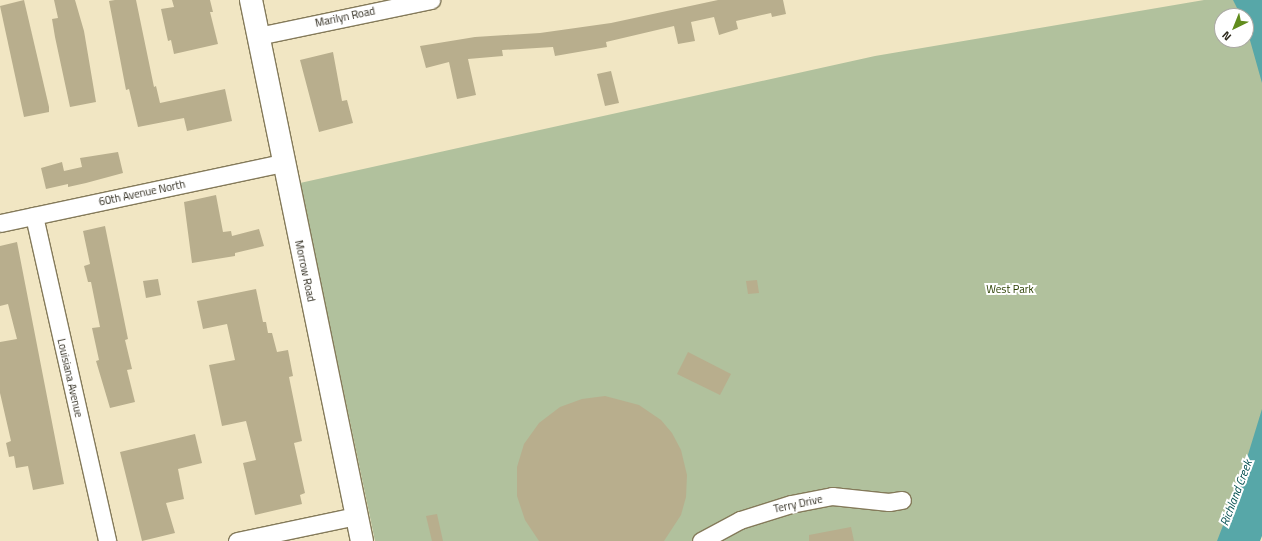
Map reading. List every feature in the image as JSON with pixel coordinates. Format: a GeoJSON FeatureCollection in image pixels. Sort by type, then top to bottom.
{"type":"FeatureCollection","features":[{"type":"Feature","properties":{"kind":"street","name":"Morrow Road"},"geometry":{"type":"LineString","coordinates":[[251,0],[283,163],[362,541]]}},
{"type":"Feature","properties":{"kind":"street","name":"Marilyn Road"},"geometry":{"type":"LineString","coordinates":[[258,36],[431,0]]}},
{"type":"Feature","properties":{"kind":"street","name":"60th Avenue North"},"geometry":{"type":"LineString","coordinates":[[0,223],[283,163]]}},
{"type":"Feature","properties":{"kind":"street","name":"Louisiana Avenue"},"geometry":{"type":"LineString","coordinates":[[34,216],[107,541]]}},
{"type":"Feature","properties":{"kind":"street","name":"Terry Drive"},"geometry":{"type":"LineString","coordinates":[[701,541],[740,520],[791,504],[832,496],[889,502],[902,500]]}},
{"type":"Feature","properties":{"kind":"street"},"geometry":{"type":"LineString","coordinates":[[237,541],[356,516]]}},
{"type":"Feature","properties":{"kind":"green space","name":"West Park"},"geometry":{"type":"Polygon","coordinates":[[[1204,0],[1249,0],[1252,8],[1214,8],[1214,48],[1254,48],[1254,15],[1262,40],[1262,461],[1228,541],[375,541],[300,183],[875,56],[1204,0]]]}},
{"type":"Feature","properties":{"kind":"water"},"geometry":{"type":"Polygon","coordinates":[[[1233,0],[1262,0],[1262,83],[1252,48],[1254,48],[1254,8],[1237,8],[1233,0]]]}},
{"type":"Feature","properties":{"kind":"water","name":"Richland Creek"},"geometry":{"type":"Polygon","coordinates":[[[1262,409],[1262,536],[1260,541],[1217,541],[1239,484],[1262,409]]]}},
{"type":"Feature","properties":{"kind":"building"},"geometry":{"type":"Polygon","coordinates":[[[24,0],[49,112],[24,117],[0,6],[24,0]]]}},
{"type":"Feature","properties":{"kind":"building"},"geometry":{"type":"Polygon","coordinates":[[[54,0],[75,0],[84,31],[96,102],[70,107],[52,19],[58,18],[54,0]]]}},
{"type":"Feature","properties":{"kind":"building"},"geometry":{"type":"Polygon","coordinates":[[[136,0],[154,87],[156,86],[160,103],[225,89],[232,121],[187,131],[184,118],[138,127],[129,89],[126,90],[109,1],[136,0]]]}},
{"type":"Feature","properties":{"kind":"building"},"geometry":{"type":"Polygon","coordinates":[[[172,0],[210,0],[213,12],[210,12],[218,44],[174,54],[171,40],[168,41],[161,9],[174,7],[172,0]]]}},
{"type":"Feature","properties":{"kind":"building"},"geometry":{"type":"Polygon","coordinates":[[[718,0],[783,0],[786,14],[772,17],[771,13],[736,21],[738,29],[719,35],[714,17],[691,22],[695,41],[678,44],[674,26],[606,42],[607,47],[555,56],[553,47],[502,50],[503,56],[468,59],[476,95],[457,99],[449,62],[426,68],[420,46],[475,37],[540,33],[611,23],[718,0]]]}},
{"type":"Feature","properties":{"kind":"building"},"geometry":{"type":"Polygon","coordinates":[[[333,52],[342,101],[347,100],[353,123],[319,132],[300,60],[333,52]]]}},
{"type":"Feature","properties":{"kind":"building"},"geometry":{"type":"Polygon","coordinates":[[[611,71],[619,103],[605,106],[597,74],[611,71]]]}},
{"type":"Feature","properties":{"kind":"building"},"geometry":{"type":"Polygon","coordinates":[[[118,152],[123,173],[68,187],[68,184],[46,189],[41,168],[62,162],[64,171],[82,167],[80,158],[118,152]]]}},
{"type":"Feature","properties":{"kind":"building"},"geometry":{"type":"Polygon","coordinates":[[[216,195],[223,232],[231,231],[232,236],[259,229],[264,246],[235,253],[235,256],[192,263],[184,202],[216,195]]]}},
{"type":"Feature","properties":{"kind":"building"},"geometry":{"type":"Polygon","coordinates":[[[105,226],[128,339],[125,340],[132,369],[127,370],[135,402],[110,408],[96,361],[99,360],[92,328],[100,327],[91,282],[88,282],[84,266],[90,264],[83,231],[105,226]]]}},
{"type":"Feature","properties":{"kind":"building"},"geometry":{"type":"Polygon","coordinates":[[[17,242],[64,484],[33,490],[28,466],[16,468],[14,456],[9,457],[6,443],[11,441],[0,393],[0,342],[17,339],[8,304],[0,306],[0,246],[17,242]]]}},
{"type":"Feature","properties":{"kind":"building"},"geometry":{"type":"Polygon","coordinates":[[[158,279],[161,295],[146,298],[143,281],[158,279]]]}},
{"type":"Feature","properties":{"kind":"building"},"geometry":{"type":"Polygon","coordinates":[[[757,280],[759,293],[748,294],[746,281],[757,280]]]}},
{"type":"Feature","properties":{"kind":"building"},"geometry":{"type":"Polygon","coordinates":[[[256,289],[263,322],[266,322],[268,333],[272,333],[277,352],[288,350],[293,376],[289,377],[302,441],[294,443],[305,493],[300,495],[302,504],[255,515],[243,463],[256,460],[246,421],[222,426],[209,365],[235,360],[227,324],[203,329],[197,301],[256,289]]]}},
{"type":"Feature","properties":{"kind":"building"},"geometry":{"type":"Polygon","coordinates":[[[688,352],[731,374],[720,395],[677,374],[688,352]]]}},
{"type":"Feature","properties":{"kind":"building"},"geometry":{"type":"Polygon","coordinates":[[[605,396],[639,405],[661,420],[672,433],[681,450],[687,475],[686,497],[681,515],[664,541],[539,541],[525,520],[517,496],[517,467],[524,444],[539,423],[560,407],[582,399],[605,396]]]}},
{"type":"Feature","properties":{"kind":"building"},"geometry":{"type":"Polygon","coordinates":[[[195,434],[202,463],[178,469],[184,499],[166,503],[175,533],[142,541],[120,452],[195,434]]]}},
{"type":"Feature","properties":{"kind":"building"},"geometry":{"type":"Polygon","coordinates":[[[437,514],[443,541],[432,541],[426,516],[437,514]]]}},
{"type":"Feature","properties":{"kind":"building"},"geometry":{"type":"Polygon","coordinates":[[[851,527],[854,541],[809,541],[809,535],[851,527]]]}}]}
